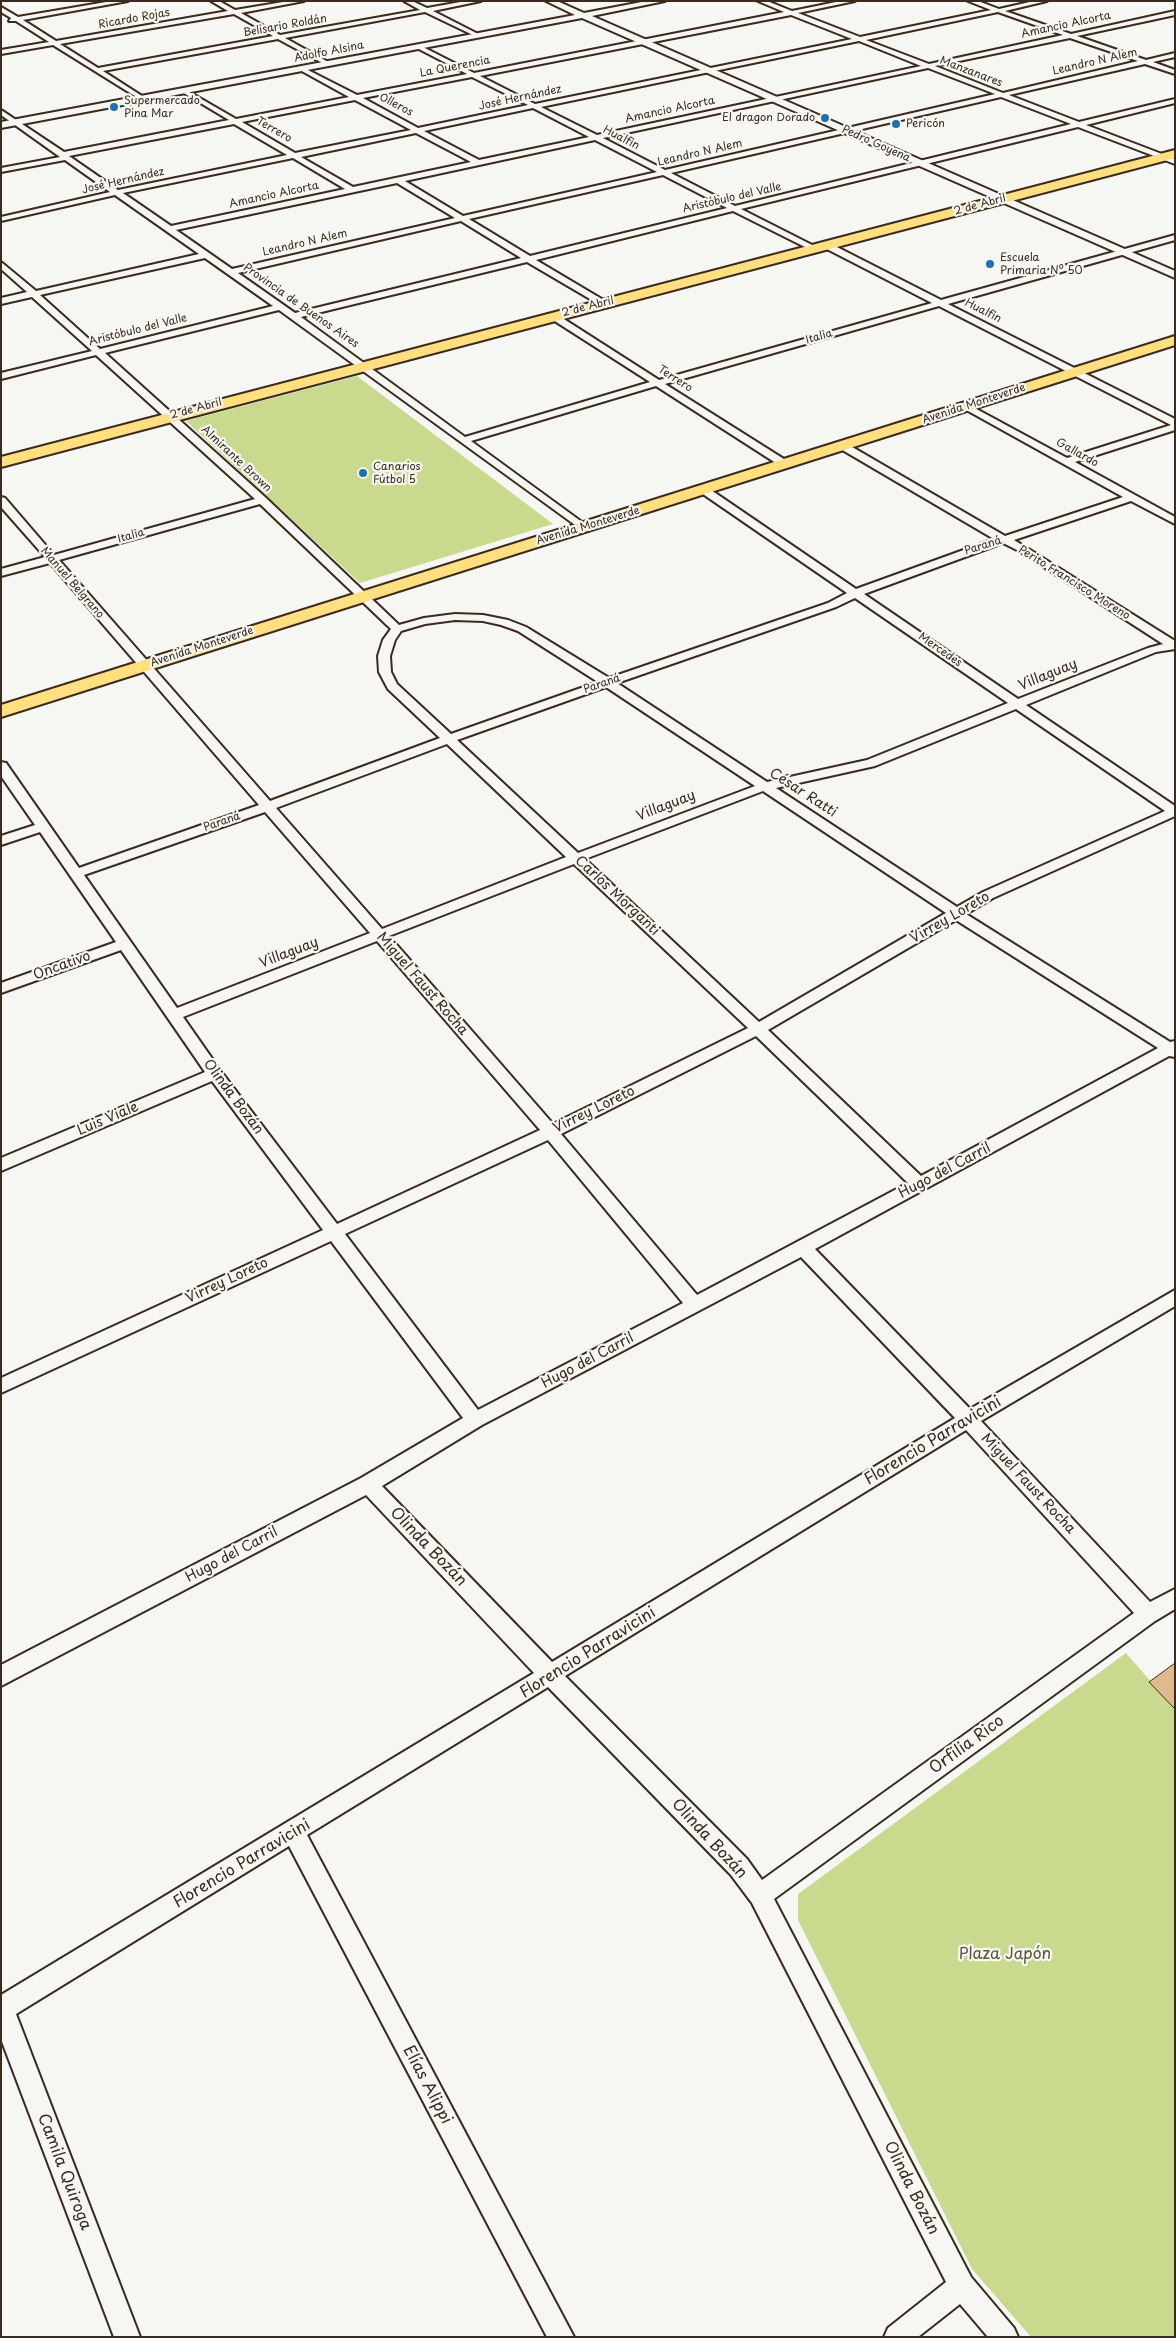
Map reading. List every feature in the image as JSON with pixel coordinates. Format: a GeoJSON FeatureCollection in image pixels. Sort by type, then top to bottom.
{"type":"FeatureCollection","features":[{"type":"Feature","properties":{"kind":"main road","name":"2 de Abril"},"geometry":{"type":"LineString","coordinates":[[1,462],[170,416],[1002,199],[1171,158]]}},
{"type":"Feature","properties":{"kind":"main road","name":"Avenida Monteverde"},"geometry":{"type":"LineString","coordinates":[[1,711],[363,595],[704,490],[783,463],[843,446],[1175,340]]}},
{"type":"Feature","properties":{"kind":"street"},"geometry":{"type":"LineString","coordinates":[[1,21],[125,1]]}},
{"type":"Feature","properties":{"kind":"street"},"geometry":{"type":"LineString","coordinates":[[214,1],[328,64]]}},
{"type":"Feature","properties":{"kind":"street","name":"Ricardo Rojas"},"geometry":{"type":"LineString","coordinates":[[1,52],[300,1]]}},
{"type":"Feature","properties":{"kind":"street"},"geometry":{"type":"LineString","coordinates":[[407,1],[479,36]]}},
{"type":"Feature","properties":{"kind":"street","name":"Belisario Roldán"},"geometry":{"type":"LineString","coordinates":[[96,70],[478,1]]}},
{"type":"Feature","properties":{"kind":"street","name":"Pedro Goyena"},"geometry":{"type":"LineString","coordinates":[[550,1],[1175,275]]}},
{"type":"Feature","properties":{"kind":"street","name":"Adolfo Alsina"},"geometry":{"type":"LineString","coordinates":[[1,125],[661,1]]}},
{"type":"Feature","properties":{"kind":"street","name":"Manzanares"},"geometry":{"type":"LineString","coordinates":[[761,1],[1078,125],[1171,158]]}},
{"type":"Feature","properties":{"kind":"street","name":"La Querencia"},"geometry":{"type":"LineString","coordinates":[[1,170],[235,122],[852,1]]}},
{"type":"Feature","properties":{"kind":"street"},"geometry":{"type":"LineString","coordinates":[[971,1],[1175,72]]}},
{"type":"Feature","properties":{"kind":"street","name":"José Hernández"},"geometry":{"type":"LineString","coordinates":[[1,219],[418,130],[1044,1]]}},
{"type":"Feature","properties":{"kind":"street"},"geometry":{"type":"LineString","coordinates":[[1,9],[53,44],[143,99]]}},
{"type":"Feature","properties":{"kind":"street","name":"Amancio Alcorta"},"geometry":{"type":"LineString","coordinates":[[170,230],[1175,13]]}},
{"type":"Feature","properties":{"kind":"street","name":"Hualfin"},"geometry":{"type":"LineString","coordinates":[[419,47],[735,209],[942,303],[1175,424]]}},
{"type":"Feature","properties":{"kind":"street","name":"Leandro N Alem"},"geometry":{"type":"LineString","coordinates":[[230,272],[1175,55]]}},
{"type":"Feature","properties":{"kind":"street","name":"Olleros"},"geometry":{"type":"LineString","coordinates":[[302,69],[479,162]]}},
{"type":"Feature","properties":{"kind":"street","name":"Terrero"},"geometry":{"type":"LineString","coordinates":[[184,91],[352,190]]}},
{"type":"Feature","properties":{"kind":"street","name":"Aristóbulo del Valle"},"geometry":{"type":"LineString","coordinates":[[294,316],[1175,101]]}},
{"type":"Feature","properties":{"kind":"street","name":"Provincia de Buenos Aires"},"geometry":{"type":"LineString","coordinates":[[1,112],[294,316],[582,527]]}},
{"type":"Feature","properties":{"kind":"street"},"geometry":{"type":"LineString","coordinates":[[398,180],[602,303]]}},
{"type":"Feature","properties":{"kind":"street","name":"Italia"},"geometry":{"type":"LineString","coordinates":[[464,440],[657,383],[1175,237]]}},
{"type":"Feature","properties":{"kind":"street"},"geometry":{"type":"LineString","coordinates":[[1,301],[206,255]]}},
{"type":"Feature","properties":{"kind":"street","name":"Almirante Brown"},"geometry":{"type":"LineString","coordinates":[[1,264],[262,500],[363,595]]}},
{"type":"Feature","properties":{"kind":"street","name":"Aristóbulo del Valle"},"geometry":{"type":"LineString","coordinates":[[1,376],[279,307]]}},
{"type":"Feature","properties":{"kind":"street","name":"Terrero"},"geometry":{"type":"LineString","coordinates":[[553,316],[783,463]]}},
{"type":"Feature","properties":{"kind":"street","name":"Gallardo"},"geometry":{"type":"LineString","coordinates":[[966,407],[1175,521]]}},
{"type":"Feature","properties":{"kind":"street"},"geometry":{"type":"LineString","coordinates":[[1066,462],[1175,428]]}},
{"type":"Feature","properties":{"kind":"street","name":"Perito Francisco Moreno"},"geometry":{"type":"LineString","coordinates":[[843,446],[1004,540],[1023,549],[1174,645]]}},
{"type":"Feature","properties":{"kind":"street","name":"Mercedes"},"geometry":{"type":"LineString","coordinates":[[704,490],[856,592],[1174,812]]}},
{"type":"Feature","properties":{"kind":"street","name":"Paraná"},"geometry":{"type":"LineString","coordinates":[[74,874],[268,806],[607,682],[832,604],[856,592],[987,544],[1131,498]]}},
{"type":"Feature","properties":{"kind":"street","name":"Manuel Belgrano"},"geometry":{"type":"LineString","coordinates":[[1,500],[144,666]]}},
{"type":"Feature","properties":{"kind":"street","name":"Italia"},"geometry":{"type":"LineString","coordinates":[[1,573],[262,500]]}},
{"type":"Feature","properties":{"kind":"street"},"geometry":{"type":"LineString","coordinates":[[363,595],[397,629]]}},
{"type":"Feature","properties":{"kind":"street","name":"César Ratti"},"geometry":{"type":"LineString","coordinates":[[397,629],[424,621],[455,617],[483,618],[504,622],[522,629],[607,682],[957,914],[1173,1049]]}},
{"type":"Feature","properties":{"kind":"street","name":"Carlos Morganti"},"geometry":{"type":"LineString","coordinates":[[397,629],[389,640],[384,656],[385,672],[392,686],[577,858],[920,1184]]}},
{"type":"Feature","properties":{"kind":"street","name":"Villaguay"},"geometry":{"type":"LineString","coordinates":[[174,1015],[764,787],[871,763],[1152,650],[1174,645]]}},
{"type":"Feature","properties":{"kind":"street","name":"Miguel Faust Rocha"},"geometry":{"type":"LineString","coordinates":[[144,666],[551,1132],[695,1305]]}},
{"type":"Feature","properties":{"kind":"street","name":"Olinda Bozán"},"geometry":{"type":"LineString","coordinates":[[1,766],[74,874],[215,1074],[474,1420]]}},
{"type":"Feature","properties":{"kind":"street","name":"Virrey Loreto"},"geometry":{"type":"LineString","coordinates":[[1,1386],[551,1132],[758,1029],[988,895],[1174,812]]}},
{"type":"Feature","properties":{"kind":"street"},"geometry":{"type":"LineString","coordinates":[[1,841],[42,827]]}},
{"type":"Feature","properties":{"kind":"street","name":"Oncativo"},"geometry":{"type":"LineString","coordinates":[[1,988],[123,944]]}},
{"type":"Feature","properties":{"kind":"street","name":"Hugo del Carril"},"geometry":{"type":"LineString","coordinates":[[1,1676],[368,1484],[474,1420],[803,1248],[1173,1049]]}},
{"type":"Feature","properties":{"kind":"street","name":"Luis Viale"},"geometry":{"type":"LineString","coordinates":[[1,1165],[215,1074]]}},
{"type":"Feature","properties":{"kind":"street","name":"Miguel Faust Rocha"},"geometry":{"type":"LineString","coordinates":[[803,1248],[968,1419],[1148,1614]]}},
{"type":"Feature","properties":{"kind":"street","name":"Florencio Parravicini"},"geometry":{"type":"LineString","coordinates":[[2,2008],[294,1833],[968,1419],[1175,1297]]}},
{"type":"Feature","properties":{"kind":"street","name":"Olinda Bozán"},"geometry":{"type":"LineString","coordinates":[[368,1484],[551,1676],[739,1867],[760,1895],[962,2286],[1005,2337]]}},
{"type":"Feature","properties":{"kind":"street","name":"Orfilia Rico"},"geometry":{"type":"LineString","coordinates":[[760,1895],[1148,1614],[1175,1598]]}},
{"type":"Feature","properties":{"kind":"street","name":"Elías Alippi"},"geometry":{"type":"LineString","coordinates":[[294,1833],[561,2337]]}},
{"type":"Feature","properties":{"kind":"street","name":"Camila Quiroga"},"geometry":{"type":"LineString","coordinates":[[2,2008],[127,2337]]}},
{"type":"Feature","properties":{"kind":"street"},"geometry":{"type":"LineString","coordinates":[[898,2337],[962,2286]]}},
{"type":"Feature","properties":{"kind":"green space","name":"Canarios Fútbol 5"},"geometry":{"type":"Polygon","coordinates":[[[357,376],[553,524],[360,583],[186,421],[357,376]]]}},
{"type":"Feature","properties":{"kind":"green space","name":"Plaza Japón"},"geometry":{"type":"Polygon","coordinates":[[[1126,1653],[1175,1709],[1175,2337],[1031,2337],[972,2269],[798,1920],[798,1894],[1126,1653]]]}},
{"type":"Feature","properties":{"kind":"building"},"geometry":{"type":"Polygon","coordinates":[[[1175,1663],[1175,1709],[1149,1682],[1175,1663]]]}},
{"type":"Feature","properties":{"kind":"place","name":"Supermercado Pina Mar"},"geometry":{"type":"Point","coordinates":[114,107]}},
{"type":"Feature","properties":{"kind":"place","name":"El dragon Dorado"},"geometry":{"type":"Point","coordinates":[825,118]}},
{"type":"Feature","properties":{"kind":"place","name":"Pericón"},"geometry":{"type":"Point","coordinates":[896,124]}},
{"type":"Feature","properties":{"kind":"place","name":"Escuela Primaria Nº 50"},"geometry":{"type":"Point","coordinates":[990,264]}},
{"type":"Feature","properties":{"kind":"place","name":"Canarios Fútbol 5"},"geometry":{"type":"Point","coordinates":[363,473]}}]}
